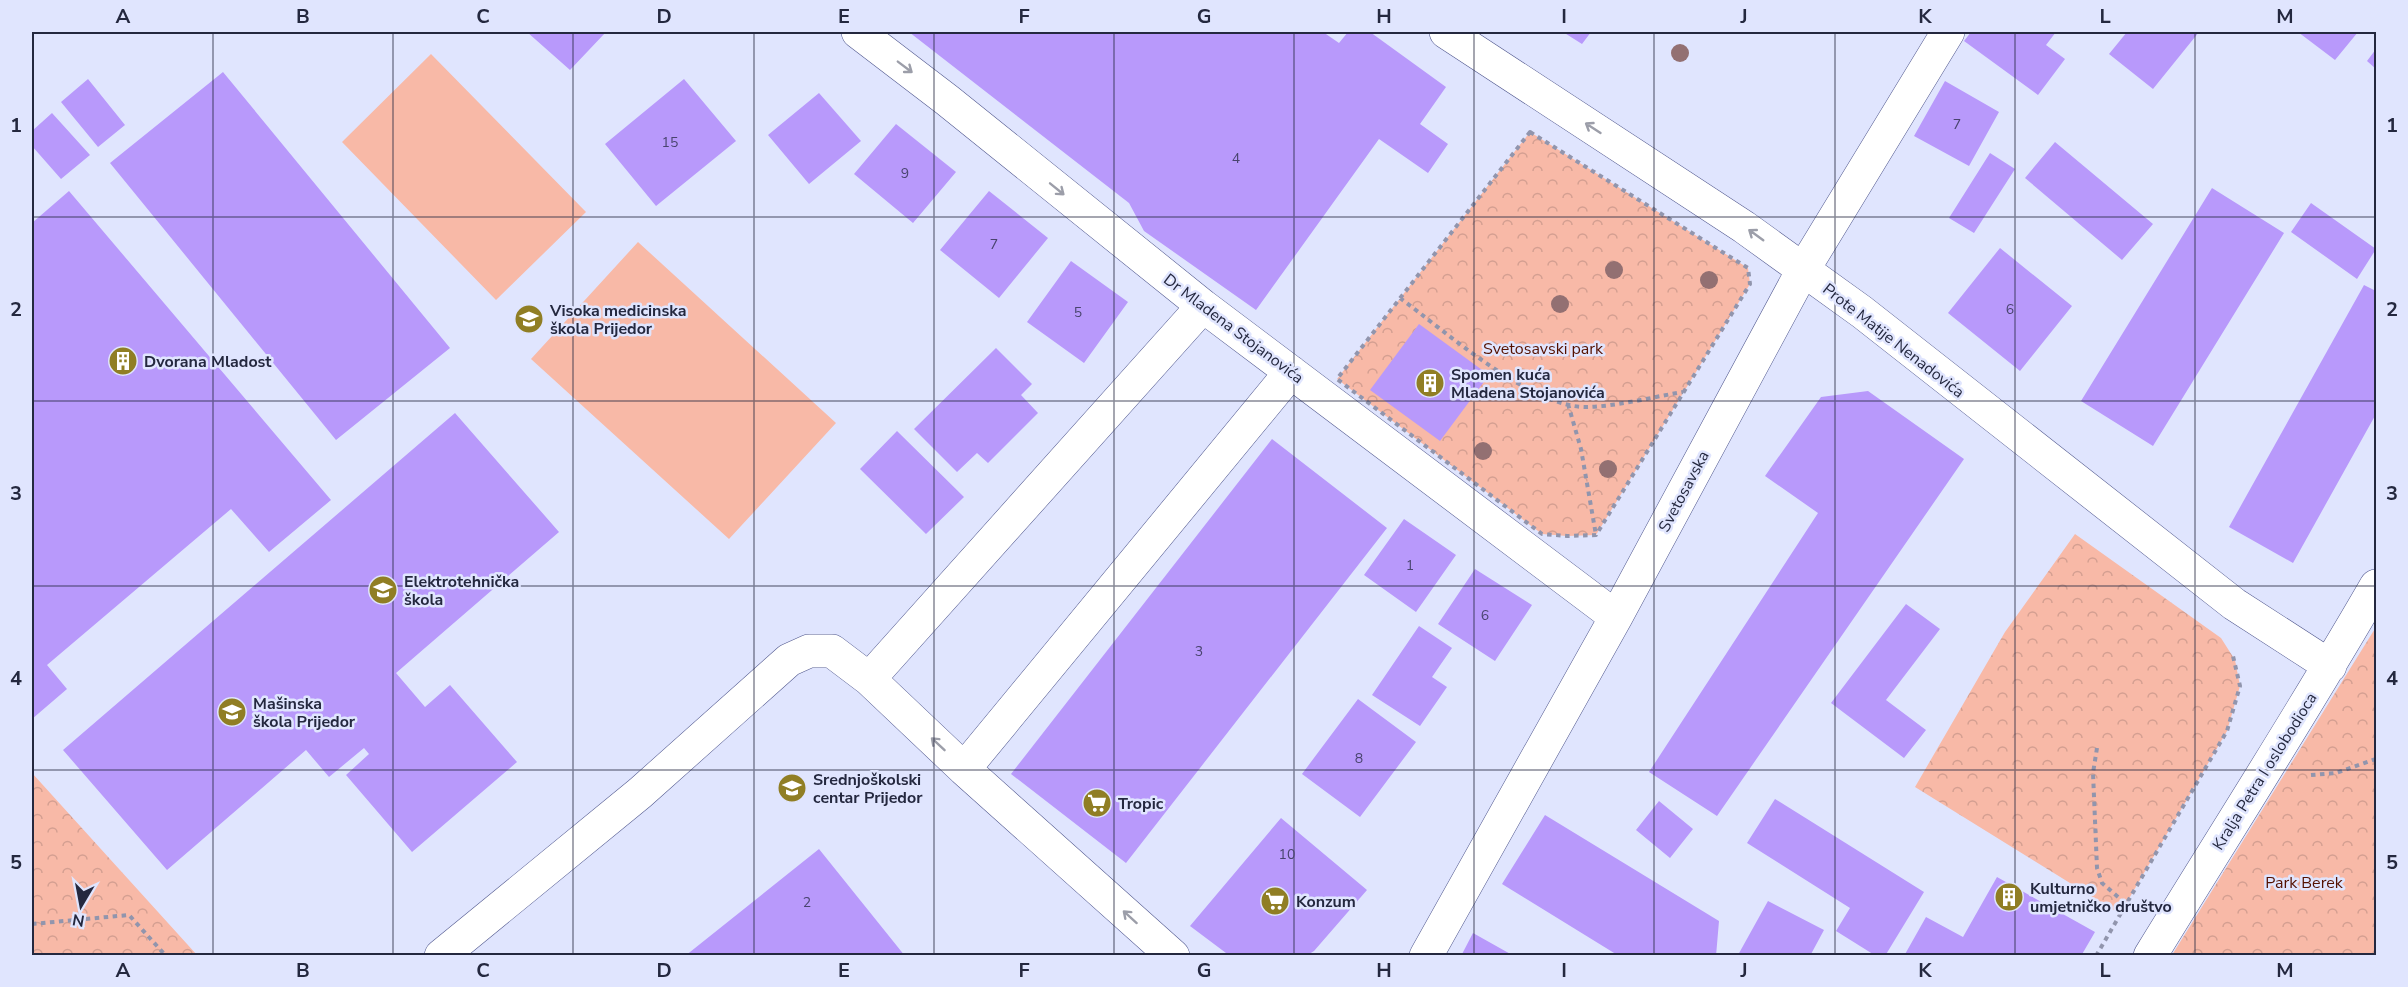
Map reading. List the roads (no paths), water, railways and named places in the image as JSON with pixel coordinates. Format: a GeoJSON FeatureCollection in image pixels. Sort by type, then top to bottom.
{"type":"FeatureCollection","features":[{"type":"Feature","properties":{"kind":"street","name":"Dr Mladena Stojanovića"},"geometry":{"type":"LineString","coordinates":[[858,32],[948,100],[1203,306],[1616,616]]}},
{"type":"Feature","properties":{"kind":"street","name":"Prote Matije Nenadovića"},"geometry":{"type":"LineString","coordinates":[[1446,32],[1744,227],[1862,312],[2234,604],[2330,666]]}},
{"type":"Feature","properties":{"kind":"street","name":"Svetosavska"},"geometry":{"type":"LineString","coordinates":[[1426,956],[1616,616],[1803,270],[1948,32]]}},
{"type":"Feature","properties":{"kind":"street"},"geometry":{"type":"LineString","coordinates":[[869,679],[1203,306]]}},
{"type":"Feature","properties":{"kind":"street"},"geometry":{"type":"LineString","coordinates":[[964,769],[1291,372]]}},
{"type":"Feature","properties":{"kind":"street","name":"Kralja Petra I oslobodioca"},"geometry":{"type":"LineString","coordinates":[[2150,956],[2330,666],[2376,586]]}},
{"type":"Feature","properties":{"kind":"street"},"geometry":{"type":"LineString","coordinates":[[441,956],[640,793],[789,660],[809,651],[832,651],[869,679],[964,769],[1173,956]]}},
{"type":"Feature","properties":{"kind":"place","name":"Visoka medicinska škola Prijedor"},"geometry":{"type":"Point","coordinates":[529,319]}},
{"type":"Feature","properties":{"kind":"place","name":"Dvorana Mladost"},"geometry":{"type":"Point","coordinates":[123,361]}},
{"type":"Feature","properties":{"kind":"place","name":"Spomen kuća Mladena Stojanovića"},"geometry":{"type":"Point","coordinates":[1430,383]}},
{"type":"Feature","properties":{"kind":"place","name":"Elektrotehnička škola"},"geometry":{"type":"Point","coordinates":[383,590]}},
{"type":"Feature","properties":{"kind":"place","name":"Mašinska škola Prijedor"},"geometry":{"type":"Point","coordinates":[232,712]}},
{"type":"Feature","properties":{"kind":"place","name":"Srednjoškolski centar Prijedor"},"geometry":{"type":"Point","coordinates":[792,788]}},
{"type":"Feature","properties":{"kind":"place","name":"Tropic"},"geometry":{"type":"Point","coordinates":[1097,803]}},
{"type":"Feature","properties":{"kind":"place","name":"Kulturno umjetničko društvo"},"geometry":{"type":"Point","coordinates":[2009,897]}},
{"type":"Feature","properties":{"kind":"place","name":"Konzum"},"geometry":{"type":"Point","coordinates":[1275,901]}},
{"type":"Feature","properties":{"kind":"park label","name":"Svetosavski park"},"geometry":{"type":"Point","coordinates":[1543,348]}},
{"type":"Feature","properties":{"kind":"park label","name":"Park Berek"},"geometry":{"type":"Point","coordinates":[2304,882]}}]}
